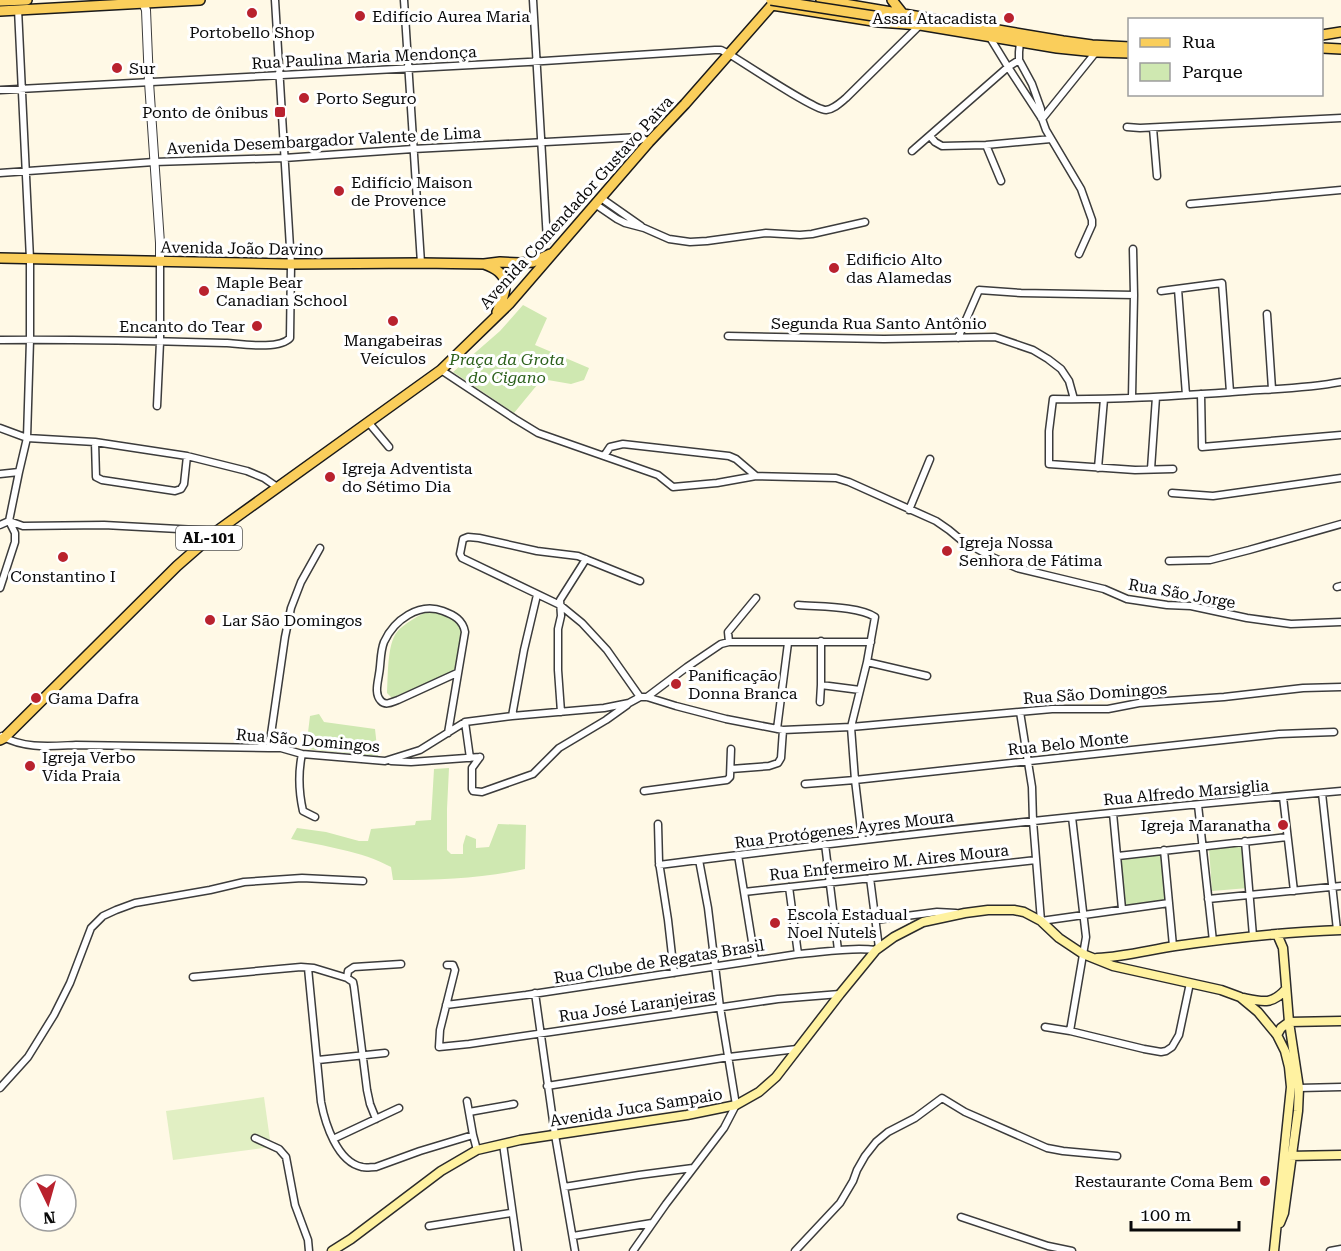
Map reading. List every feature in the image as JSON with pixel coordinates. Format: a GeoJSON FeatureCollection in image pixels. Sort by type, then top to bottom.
{"type":"FeatureCollection","features":[{"type":"Feature","properties":{"kind":"main road"},"geometry":{"type":"LineString","coordinates":[[0,2],[27,0]]}},
{"type":"Feature","properties":{"kind":"main road"},"geometry":{"type":"LineString","coordinates":[[0,10],[141,1],[200,0]]}},
{"type":"Feature","properties":{"kind":"main road"},"geometry":{"type":"LineString","coordinates":[[821,0],[920,25]]}},
{"type":"Feature","properties":{"kind":"main road"},"geometry":{"type":"LineString","coordinates":[[892,0],[903,14]]}},
{"type":"Feature","properties":{"kind":"main road"},"geometry":{"type":"LineString","coordinates":[[773,2],[881,14],[903,14],[1063,41],[1128,47]]}},
{"type":"Feature","properties":{"kind":"main road"},"geometry":{"type":"LineString","coordinates":[[773,2],[879,22],[920,25],[1096,52],[1128,53]]}},
{"type":"Feature","properties":{"kind":"main road","name":"Avenida Comendador Gustavo Paiva"},"geometry":{"type":"LineString","coordinates":[[0,749],[2,738],[177,566],[217,531],[441,369],[508,304],[773,2]]}},
{"type":"Feature","properties":{"kind":"main road"},"geometry":{"type":"LineString","coordinates":[[1323,36],[1341,34]]}},
{"type":"Feature","properties":{"kind":"main road"},"geometry":{"type":"LineString","coordinates":[[1323,46],[1341,43]]}},
{"type":"Feature","properties":{"kind":"main road"},"geometry":{"type":"LineString","coordinates":[[1323,46],[1341,49]]}},
{"type":"Feature","properties":{"kind":"main road","name":"Avenida João Davino"},"geometry":{"type":"LineString","coordinates":[[0,258],[291,264],[484,264],[533,262],[552,252]]}},
{"type":"Feature","properties":{"kind":"main road"},"geometry":{"type":"LineString","coordinates":[[484,264],[495,269],[504,279],[505,292],[496,315]]}},
{"type":"Feature","properties":{"kind":"main road","name":"Avenida Juca Sampaio"},"geometry":{"type":"LineString","coordinates":[[332,1251],[441,1171],[477,1150],[736,1106],[769,1085],[877,949],[923,922],[988,910],[1024,912],[1041,921],[1059,938],[1083,954],[1113,966],[1221,990],[1240,997],[1258,1012],[1277,1035],[1285,1051],[1291,1088],[1288,1156]]}},
{"type":"Feature","properties":{"kind":"main road"},"geometry":{"type":"LineString","coordinates":[[1092,958],[1115,957],[1173,946],[1253,936],[1339,930]]}},
{"type":"Feature","properties":{"kind":"main road"},"geometry":{"type":"LineString","coordinates":[[1283,948],[1288,933]]}},
{"type":"Feature","properties":{"kind":"main road","name":"Avenida Juca Sampaio"},"geometry":{"type":"LineString","coordinates":[[1274,1251],[1278,1228],[1277,1213],[1299,1088],[1289,1022],[1283,948],[1277,934]]}},
{"type":"Feature","properties":{"kind":"main road"},"geometry":{"type":"LineString","coordinates":[[1139,973],[1136,963],[1140,953]]}},
{"type":"Feature","properties":{"kind":"main road"},"geometry":{"type":"LineString","coordinates":[[1240,997],[1268,1002],[1279,997],[1286,988]]}},
{"type":"Feature","properties":{"kind":"main road"},"geometry":{"type":"LineString","coordinates":[[1277,1035],[1281,1028],[1289,1022],[1341,1021]]}},
{"type":"Feature","properties":{"kind":"main road"},"geometry":{"type":"LineString","coordinates":[[1288,1156],[1341,1155]]}},
{"type":"Feature","properties":{"kind":"street"},"geometry":{"type":"LineString","coordinates":[[0,340],[269,345],[287,341],[290,338],[291,264],[275,0]]}},
{"type":"Feature","properties":{"kind":"street"},"geometry":{"type":"LineString","coordinates":[[404,0],[421,263]]}},
{"type":"Feature","properties":{"kind":"street"},"geometry":{"type":"LineString","coordinates":[[533,0],[547,241]]}},
{"type":"Feature","properties":{"kind":"street"},"geometry":{"type":"LineString","coordinates":[[141,1],[146,10],[160,243],[160,342],[157,405]]}},
{"type":"Feature","properties":{"kind":"street"},"geometry":{"type":"LineString","coordinates":[[0,588],[16,537],[9,521],[27,438],[30,259],[18,9]]}},
{"type":"Feature","properties":{"kind":"street"},"geometry":{"type":"LineString","coordinates":[[729,54],[825,110],[835,107],[846,98],[920,25]]}},
{"type":"Feature","properties":{"kind":"street"},"geometry":{"type":"LineString","coordinates":[[989,36],[1081,189],[1092,225],[1079,254]]}},
{"type":"Feature","properties":{"kind":"street"},"geometry":{"type":"LineString","coordinates":[[1020,42],[1019,60],[1032,84],[1041,108],[1041,119]]}},
{"type":"Feature","properties":{"kind":"street","name":"Rua Paulina Maria Mendonça"},"geometry":{"type":"LineString","coordinates":[[0,90],[715,50],[729,54]]}},
{"type":"Feature","properties":{"kind":"street"},"geometry":{"type":"LineString","coordinates":[[1041,119],[1096,52]]}},
{"type":"Feature","properties":{"kind":"street"},"geometry":{"type":"LineString","coordinates":[[912,151],[1019,60]]}},
{"type":"Feature","properties":{"kind":"street"},"geometry":{"type":"LineString","coordinates":[[1127,127],[1140,129],[1341,118]]}},
{"type":"Feature","properties":{"kind":"street"},"geometry":{"type":"LineString","coordinates":[[1153,128],[1157,176]]}},
{"type":"Feature","properties":{"kind":"street"},"geometry":{"type":"LineString","coordinates":[[930,136],[942,146],[986,145],[1051,139]]}},
{"type":"Feature","properties":{"kind":"street","name":"Avenida Desembargador Valente de Lima"},"geometry":{"type":"LineString","coordinates":[[0,173],[154,162],[284,158],[640,137],[649,142]]}},
{"type":"Feature","properties":{"kind":"street"},"geometry":{"type":"LineString","coordinates":[[986,145],[1001,181]]}},
{"type":"Feature","properties":{"kind":"street"},"geometry":{"type":"LineString","coordinates":[[1190,204],[1341,190]]}},
{"type":"Feature","properties":{"kind":"street"},"geometry":{"type":"LineString","coordinates":[[598,201],[617,219],[669,239],[690,242],[766,233],[812,234],[865,222]]}},
{"type":"Feature","properties":{"kind":"street"},"geometry":{"type":"LineString","coordinates":[[1132,398],[1133,249]]}},
{"type":"Feature","properties":{"kind":"street"},"geometry":{"type":"LineString","coordinates":[[1161,291],[1222,283],[1230,392]]}},
{"type":"Feature","properties":{"kind":"street"},"geometry":{"type":"LineString","coordinates":[[1178,289],[1186,395]]}},
{"type":"Feature","properties":{"kind":"street"},"geometry":{"type":"LineString","coordinates":[[958,338],[980,290],[1134,295]]}},
{"type":"Feature","properties":{"kind":"street"},"geometry":{"type":"LineString","coordinates":[[1267,314],[1272,389]]}},
{"type":"Feature","properties":{"kind":"street","name":"Segunda Rua Santo Antônio"},"geometry":{"type":"LineString","coordinates":[[728,336],[884,339],[995,338],[1032,350],[1048,359],[1069,381],[1074,399]]}},
{"type":"Feature","properties":{"kind":"street","name":"Rua São Jorge"},"geometry":{"type":"LineString","coordinates":[[441,369],[538,433],[658,476],[674,487],[756,476],[836,478],[936,521],[961,540],[1017,568],[1095,587],[1127,599],[1191,606],[1247,618],[1291,624],[1341,622]]}},
{"type":"Feature","properties":{"kind":"street"},"geometry":{"type":"LineString","coordinates":[[1173,469],[1135,470],[1049,464],[1049,431],[1053,399],[1156,397],[1272,389],[1341,381]]}},
{"type":"Feature","properties":{"kind":"street"},"geometry":{"type":"LineString","coordinates":[[1201,394],[1202,447],[1341,435]]}},
{"type":"Feature","properties":{"kind":"street"},"geometry":{"type":"LineString","coordinates":[[1151,469],[1156,397]]}},
{"type":"Feature","properties":{"kind":"street"},"geometry":{"type":"LineString","coordinates":[[1098,468],[1104,399]]}},
{"type":"Feature","properties":{"kind":"street"},"geometry":{"type":"LineString","coordinates":[[369,423],[389,447]]}},
{"type":"Feature","properties":{"kind":"street"},"geometry":{"type":"LineString","coordinates":[[0,428],[27,438],[95,442],[186,456],[247,471],[264,478],[277,488]]}},
{"type":"Feature","properties":{"kind":"street"},"geometry":{"type":"LineString","coordinates":[[95,442],[96,477],[102,480],[154,488],[181,489],[184,484],[186,456]]}},
{"type":"Feature","properties":{"kind":"street"},"geometry":{"type":"LineString","coordinates":[[604,456],[610,447],[622,444],[729,456],[756,476]]}},
{"type":"Feature","properties":{"kind":"street"},"geometry":{"type":"LineString","coordinates":[[909,510],[930,459]]}},
{"type":"Feature","properties":{"kind":"street"},"geometry":{"type":"LineString","coordinates":[[0,474],[19,472]]}},
{"type":"Feature","properties":{"kind":"street"},"geometry":{"type":"LineString","coordinates":[[1172,493],[1213,496],[1341,478]]}},
{"type":"Feature","properties":{"kind":"street"},"geometry":{"type":"LineString","coordinates":[[0,525],[9,521],[22,526],[104,525],[217,531]]}},
{"type":"Feature","properties":{"kind":"street"},"geometry":{"type":"LineString","coordinates":[[1170,561],[1210,560],[1341,524]]}},
{"type":"Feature","properties":{"kind":"street"},"geometry":{"type":"LineString","coordinates":[[640,581],[586,559],[479,538],[468,537],[462,541],[460,554],[462,558],[560,606],[582,623],[607,650],[644,697]]}},
{"type":"Feature","properties":{"kind":"street"},"geometry":{"type":"LineString","coordinates":[[269,748],[291,608],[301,582],[320,548]]}},
{"type":"Feature","properties":{"kind":"street"},"geometry":{"type":"LineString","coordinates":[[561,712],[558,670],[560,600],[586,559]]}},
{"type":"Feature","properties":{"kind":"street"},"geometry":{"type":"LineString","coordinates":[[512,716],[537,595]]}},
{"type":"Feature","properties":{"kind":"street"},"geometry":{"type":"LineString","coordinates":[[756,598],[728,632],[729,642],[870,642]]}},
{"type":"Feature","properties":{"kind":"street"},"geometry":{"type":"LineString","coordinates":[[798,605],[856,610],[875,617],[851,727],[862,839]]}},
{"type":"Feature","properties":{"kind":"street"},"geometry":{"type":"LineString","coordinates":[[448,733],[465,632],[463,625],[455,616],[441,610],[420,609],[404,618],[392,629],[384,644],[377,689],[382,702],[389,703],[457,673]]}},
{"type":"Feature","properties":{"kind":"street"},"geometry":{"type":"LineString","coordinates":[[820,702],[821,641]]}},
{"type":"Feature","properties":{"kind":"street","name":"Rua São Domingos"},"geometry":{"type":"LineString","coordinates":[[2,738],[22,744],[45,746],[282,748],[302,754],[385,761],[420,750],[465,722],[604,708],[629,703],[644,697],[721,644],[729,642]]}},
{"type":"Feature","properties":{"kind":"street"},"geometry":{"type":"LineString","coordinates":[[731,769],[769,766],[778,763],[781,758],[780,730],[788,643]]}},
{"type":"Feature","properties":{"kind":"street"},"geometry":{"type":"LineString","coordinates":[[867,662],[927,676]]}},
{"type":"Feature","properties":{"kind":"street"},"geometry":{"type":"LineString","coordinates":[[821,685],[860,690]]}},
{"type":"Feature","properties":{"kind":"street","name":"Rua São Domingos"},"geometry":{"type":"LineString","coordinates":[[644,697],[726,719],[780,730],[851,727],[1052,709],[1108,709],[1148,702],[1224,697],[1303,688],[1341,687]]}},
{"type":"Feature","properties":{"kind":"street"},"geometry":{"type":"LineString","coordinates":[[385,761],[411,762],[480,757],[472,768],[471,783],[473,791],[482,792],[532,774],[559,748],[606,720],[629,703]]}},
{"type":"Feature","properties":{"kind":"street"},"geometry":{"type":"LineString","coordinates":[[1020,712],[1032,787],[1041,921],[1169,903]]}},
{"type":"Feature","properties":{"kind":"street"},"geometry":{"type":"LineString","coordinates":[[465,722],[470,758]]}},
{"type":"Feature","properties":{"kind":"street","name":"Rua Belo Monte"},"geometry":{"type":"LineString","coordinates":[[805,784],[1279,734],[1334,732]]}},
{"type":"Feature","properties":{"kind":"street"},"geometry":{"type":"LineString","coordinates":[[644,791],[725,781],[730,777],[731,749]]}},
{"type":"Feature","properties":{"kind":"street"},"geometry":{"type":"LineString","coordinates":[[302,754],[300,797],[303,811],[315,817]]}},
{"type":"Feature","properties":{"kind":"street","name":"Rua Alfredo Marsiglia"},"geometry":{"type":"LineString","coordinates":[[1033,821],[1341,791]]}},
{"type":"Feature","properties":{"kind":"street"},"geometry":{"type":"LineString","coordinates":[[1322,793],[1339,930]]}},
{"type":"Feature","properties":{"kind":"street"},"geometry":{"type":"LineString","coordinates":[[1283,796],[1294,891]]}},
{"type":"Feature","properties":{"kind":"street"},"geometry":{"type":"LineString","coordinates":[[1198,805],[1213,941]]}},
{"type":"Feature","properties":{"kind":"street"},"geometry":{"type":"LineString","coordinates":[[1113,813],[1122,909]]}},
{"type":"Feature","properties":{"kind":"street"},"geometry":{"type":"LineString","coordinates":[[1070,1031],[1086,937],[1072,817]]}},
{"type":"Feature","properties":{"kind":"street","name":"Rua Protógenes Ayres Moura"},"geometry":{"type":"LineString","coordinates":[[659,865],[862,839],[1033,821]]}},
{"type":"Feature","properties":{"kind":"street"},"geometry":{"type":"LineString","coordinates":[[658,824],[659,865],[674,973]]}},
{"type":"Feature","properties":{"kind":"street"},"geometry":{"type":"LineString","coordinates":[[1118,856],[1287,837]]}},
{"type":"Feature","properties":{"kind":"street"},"geometry":{"type":"LineString","coordinates":[[1245,841],[1253,936]]}},
{"type":"Feature","properties":{"kind":"street"},"geometry":{"type":"LineString","coordinates":[[825,844],[838,950]]}},
{"type":"Feature","properties":{"kind":"street"},"geometry":{"type":"LineString","coordinates":[[1164,850],[1173,946]]}},
{"type":"Feature","properties":{"kind":"street"},"geometry":{"type":"LineString","coordinates":[[738,855],[755,960]]}},
{"type":"Feature","properties":{"kind":"street"},"geometry":{"type":"LineString","coordinates":[[633,1251],[724,1128],[736,1106],[699,860]]}},
{"type":"Feature","properties":{"kind":"street","name":"Rua Enfermeiro M. Aires Moura"},"geometry":{"type":"LineString","coordinates":[[744,892],[1036,860]]}},
{"type":"Feature","properties":{"kind":"street"},"geometry":{"type":"LineString","coordinates":[[0,1088],[39,1041],[70,983],[91,928],[103,916],[135,903],[244,882],[302,878],[363,881]]}},
{"type":"Feature","properties":{"kind":"street"},"geometry":{"type":"LineString","coordinates":[[870,878],[877,949]]}},
{"type":"Feature","properties":{"kind":"street"},"geometry":{"type":"LineString","coordinates":[[1208,899],[1341,886]]}},
{"type":"Feature","properties":{"kind":"street"},"geometry":{"type":"LineString","coordinates":[[789,887],[798,954]]}},
{"type":"Feature","properties":{"kind":"street"},"geometry":{"type":"LineString","coordinates":[[875,920],[937,912],[965,913]]}},
{"type":"Feature","properties":{"kind":"street","name":"Rua Clube de Regatas Brasil"},"geometry":{"type":"LineString","coordinates":[[447,1005],[798,954],[877,949]]}},
{"type":"Feature","properties":{"kind":"street"},"geometry":{"type":"LineString","coordinates":[[348,978],[348,970],[354,967],[401,964]]}},
{"type":"Feature","properties":{"kind":"street"},"geometry":{"type":"LineString","coordinates":[[447,965],[453,965],[455,969],[447,1005]]}},
{"type":"Feature","properties":{"kind":"street"},"geometry":{"type":"LineString","coordinates":[[308,968],[321,1102],[325,1120],[340,1152],[361,1167],[376,1167],[473,1135]]}},
{"type":"Feature","properties":{"kind":"street"},"geometry":{"type":"LineString","coordinates":[[193,977],[308,968],[348,978],[353,982],[354,987],[369,1097],[376,1119]]}},
{"type":"Feature","properties":{"kind":"street"},"geometry":{"type":"LineString","coordinates":[[1045,1027],[1144,1049],[1161,1052],[1170,1050],[1179,1035],[1190,983]]}},
{"type":"Feature","properties":{"kind":"street"},"geometry":{"type":"LineString","coordinates":[[534,993],[575,1251]]}},
{"type":"Feature","properties":{"kind":"street","name":"Rua José Laranjeiras"},"geometry":{"type":"LineString","coordinates":[[447,1005],[440,1030],[439,1047],[778,999],[840,994]]}},
{"type":"Feature","properties":{"kind":"street"},"geometry":{"type":"LineString","coordinates":[[547,1086],[729,1057],[797,1049]]}},
{"type":"Feature","properties":{"kind":"street"},"geometry":{"type":"LineString","coordinates":[[318,1060],[385,1053]]}},
{"type":"Feature","properties":{"kind":"street"},"geometry":{"type":"LineString","coordinates":[[1299,1088],[1341,1087]]}},
{"type":"Feature","properties":{"kind":"street"},"geometry":{"type":"LineString","coordinates":[[795,1251],[840,1203],[857,1170],[876,1142],[942,1098],[965,1112],[1047,1148],[1117,1156]]}},
{"type":"Feature","properties":{"kind":"street"},"geometry":{"type":"LineString","coordinates":[[467,1101],[477,1150]]}},
{"type":"Feature","properties":{"kind":"street"},"geometry":{"type":"LineString","coordinates":[[469,1112],[514,1104]]}},
{"type":"Feature","properties":{"kind":"street"},"geometry":{"type":"LineString","coordinates":[[333,1139],[399,1108]]}},
{"type":"Feature","properties":{"kind":"street"},"geometry":{"type":"LineString","coordinates":[[255,1138],[283,1151],[286,1157],[295,1205],[308,1240],[309,1251]]}},
{"type":"Feature","properties":{"kind":"street"},"geometry":{"type":"LineString","coordinates":[[503,1144],[518,1251]]}},
{"type":"Feature","properties":{"kind":"street"},"geometry":{"type":"LineString","coordinates":[[564,1187],[693,1168]]}},
{"type":"Feature","properties":{"kind":"street"},"geometry":{"type":"LineString","coordinates":[[429,1226],[512,1213]]}},
{"type":"Feature","properties":{"kind":"street"},"geometry":{"type":"LineString","coordinates":[[961,1217],[1048,1246],[1072,1251]]}},
{"type":"Feature","properties":{"kind":"street"},"geometry":{"type":"LineString","coordinates":[[573,1236],[652,1223]]}},
{"type":"Feature","properties":{"kind":"street"},"geometry":{"type":"LineString","coordinates":[[1330,1251],[1341,1249]]}},
{"type":"Feature","properties":{"kind":"green space","name":"Praça da Grota do Cigano"},"geometry":{"type":"Polygon","coordinates":[[[523,305],[547,318],[535,345],[589,368],[584,380],[571,384],[542,379],[514,413],[453,372],[500,331],[523,305]]]}},
{"type":"Feature","properties":{"kind":"green space"},"geometry":{"type":"Polygon","coordinates":[[[429,611],[447,614],[463,626],[458,662],[453,671],[392,698],[387,693],[391,644],[403,626],[429,611]]]}},
{"type":"Feature","properties":{"kind":"green space"},"geometry":{"type":"Polygon","coordinates":[[[319,714],[324,722],[375,729],[378,756],[306,749],[310,716],[319,714]]]}},
{"type":"Feature","properties":{"kind":"green space"},"geometry":{"type":"Polygon","coordinates":[[[449,768],[447,850],[451,854],[463,854],[466,835],[476,839],[476,848],[489,847],[498,824],[526,825],[525,869],[462,878],[393,880],[391,867],[380,861],[291,839],[297,828],[368,841],[371,829],[415,825],[416,821],[431,820],[434,769],[449,768]]]}},
{"type":"Feature","properties":{"kind":"green space"},"geometry":{"type":"Polygon","coordinates":[[[1244,845],[1248,888],[1212,891],[1209,848],[1244,845]]]}},
{"type":"Feature","properties":{"kind":"green space"},"geometry":{"type":"Polygon","coordinates":[[[1161,853],[1165,902],[1125,906],[1120,856],[1161,853]]]}},
{"type":"Feature","properties":{"kind":"green space"},"geometry":{"type":"Polygon","coordinates":[[[264,1097],[271,1147],[173,1160],[166,1111],[264,1097]]]}},
{"type":"Feature","properties":{"kind":"place","name":"Portobello Shop"},"geometry":{"type":"Point","coordinates":[252,13]}},
{"type":"Feature","properties":{"kind":"place","name":"Edifício Aurea Maria"},"geometry":{"type":"Point","coordinates":[360,16]}},
{"type":"Feature","properties":{"kind":"place","name":"Assaí Atacadista"},"geometry":{"type":"Point","coordinates":[1009,18]}},
{"type":"Feature","properties":{"kind":"place","name":"Sur"},"geometry":{"type":"Point","coordinates":[117,68]}},
{"type":"Feature","properties":{"kind":"place","name":"Porto Seguro"},"geometry":{"type":"Point","coordinates":[304,98]}},
{"type":"Feature","properties":{"kind":"place","name":"Ponto de ônibus"},"geometry":{"type":"Point","coordinates":[280,112]}},
{"type":"Feature","properties":{"kind":"place","name":"Edifício Maison de Provence"},"geometry":{"type":"Point","coordinates":[339,191]}},
{"type":"Feature","properties":{"kind":"place","name":"Edificio Alto das Alamedas"},"geometry":{"type":"Point","coordinates":[834,268]}},
{"type":"Feature","properties":{"kind":"place","name":"Maple Bear Canadian School"},"geometry":{"type":"Point","coordinates":[204,291]}},
{"type":"Feature","properties":{"kind":"place","name":"Mangabeiras Veículos"},"geometry":{"type":"Point","coordinates":[393,321]}},
{"type":"Feature","properties":{"kind":"place","name":"Encanto do Tear"},"geometry":{"type":"Point","coordinates":[257,326]}},
{"type":"Feature","properties":{"kind":"place","name":"Igreja Adventista do Sétimo Dia"},"geometry":{"type":"Point","coordinates":[330,477]}},
{"type":"Feature","properties":{"kind":"place","name":"Igreja Nossa Senhora de Fátima"},"geometry":{"type":"Point","coordinates":[947,551]}},
{"type":"Feature","properties":{"kind":"place","name":"Constantino I"},"geometry":{"type":"Point","coordinates":[63,557]}},
{"type":"Feature","properties":{"kind":"place","name":"Lar São Domingos"},"geometry":{"type":"Point","coordinates":[210,620]}},
{"type":"Feature","properties":{"kind":"place","name":"Panificação Donna Branca"},"geometry":{"type":"Point","coordinates":[676,684]}},
{"type":"Feature","properties":{"kind":"place","name":"Gama Dafra"},"geometry":{"type":"Point","coordinates":[36,698]}},
{"type":"Feature","properties":{"kind":"place","name":"Igreja Verbo Vida Praia"},"geometry":{"type":"Point","coordinates":[30,766]}},
{"type":"Feature","properties":{"kind":"place","name":"Igreja Maranatha"},"geometry":{"type":"Point","coordinates":[1283,825]}},
{"type":"Feature","properties":{"kind":"place","name":"Escola Estadual Noel Nutels"},"geometry":{"type":"Point","coordinates":[775,923]}},
{"type":"Feature","properties":{"kind":"place","name":"Restaurante Coma Bem"},"geometry":{"type":"Point","coordinates":[1265,1181]}}]}
